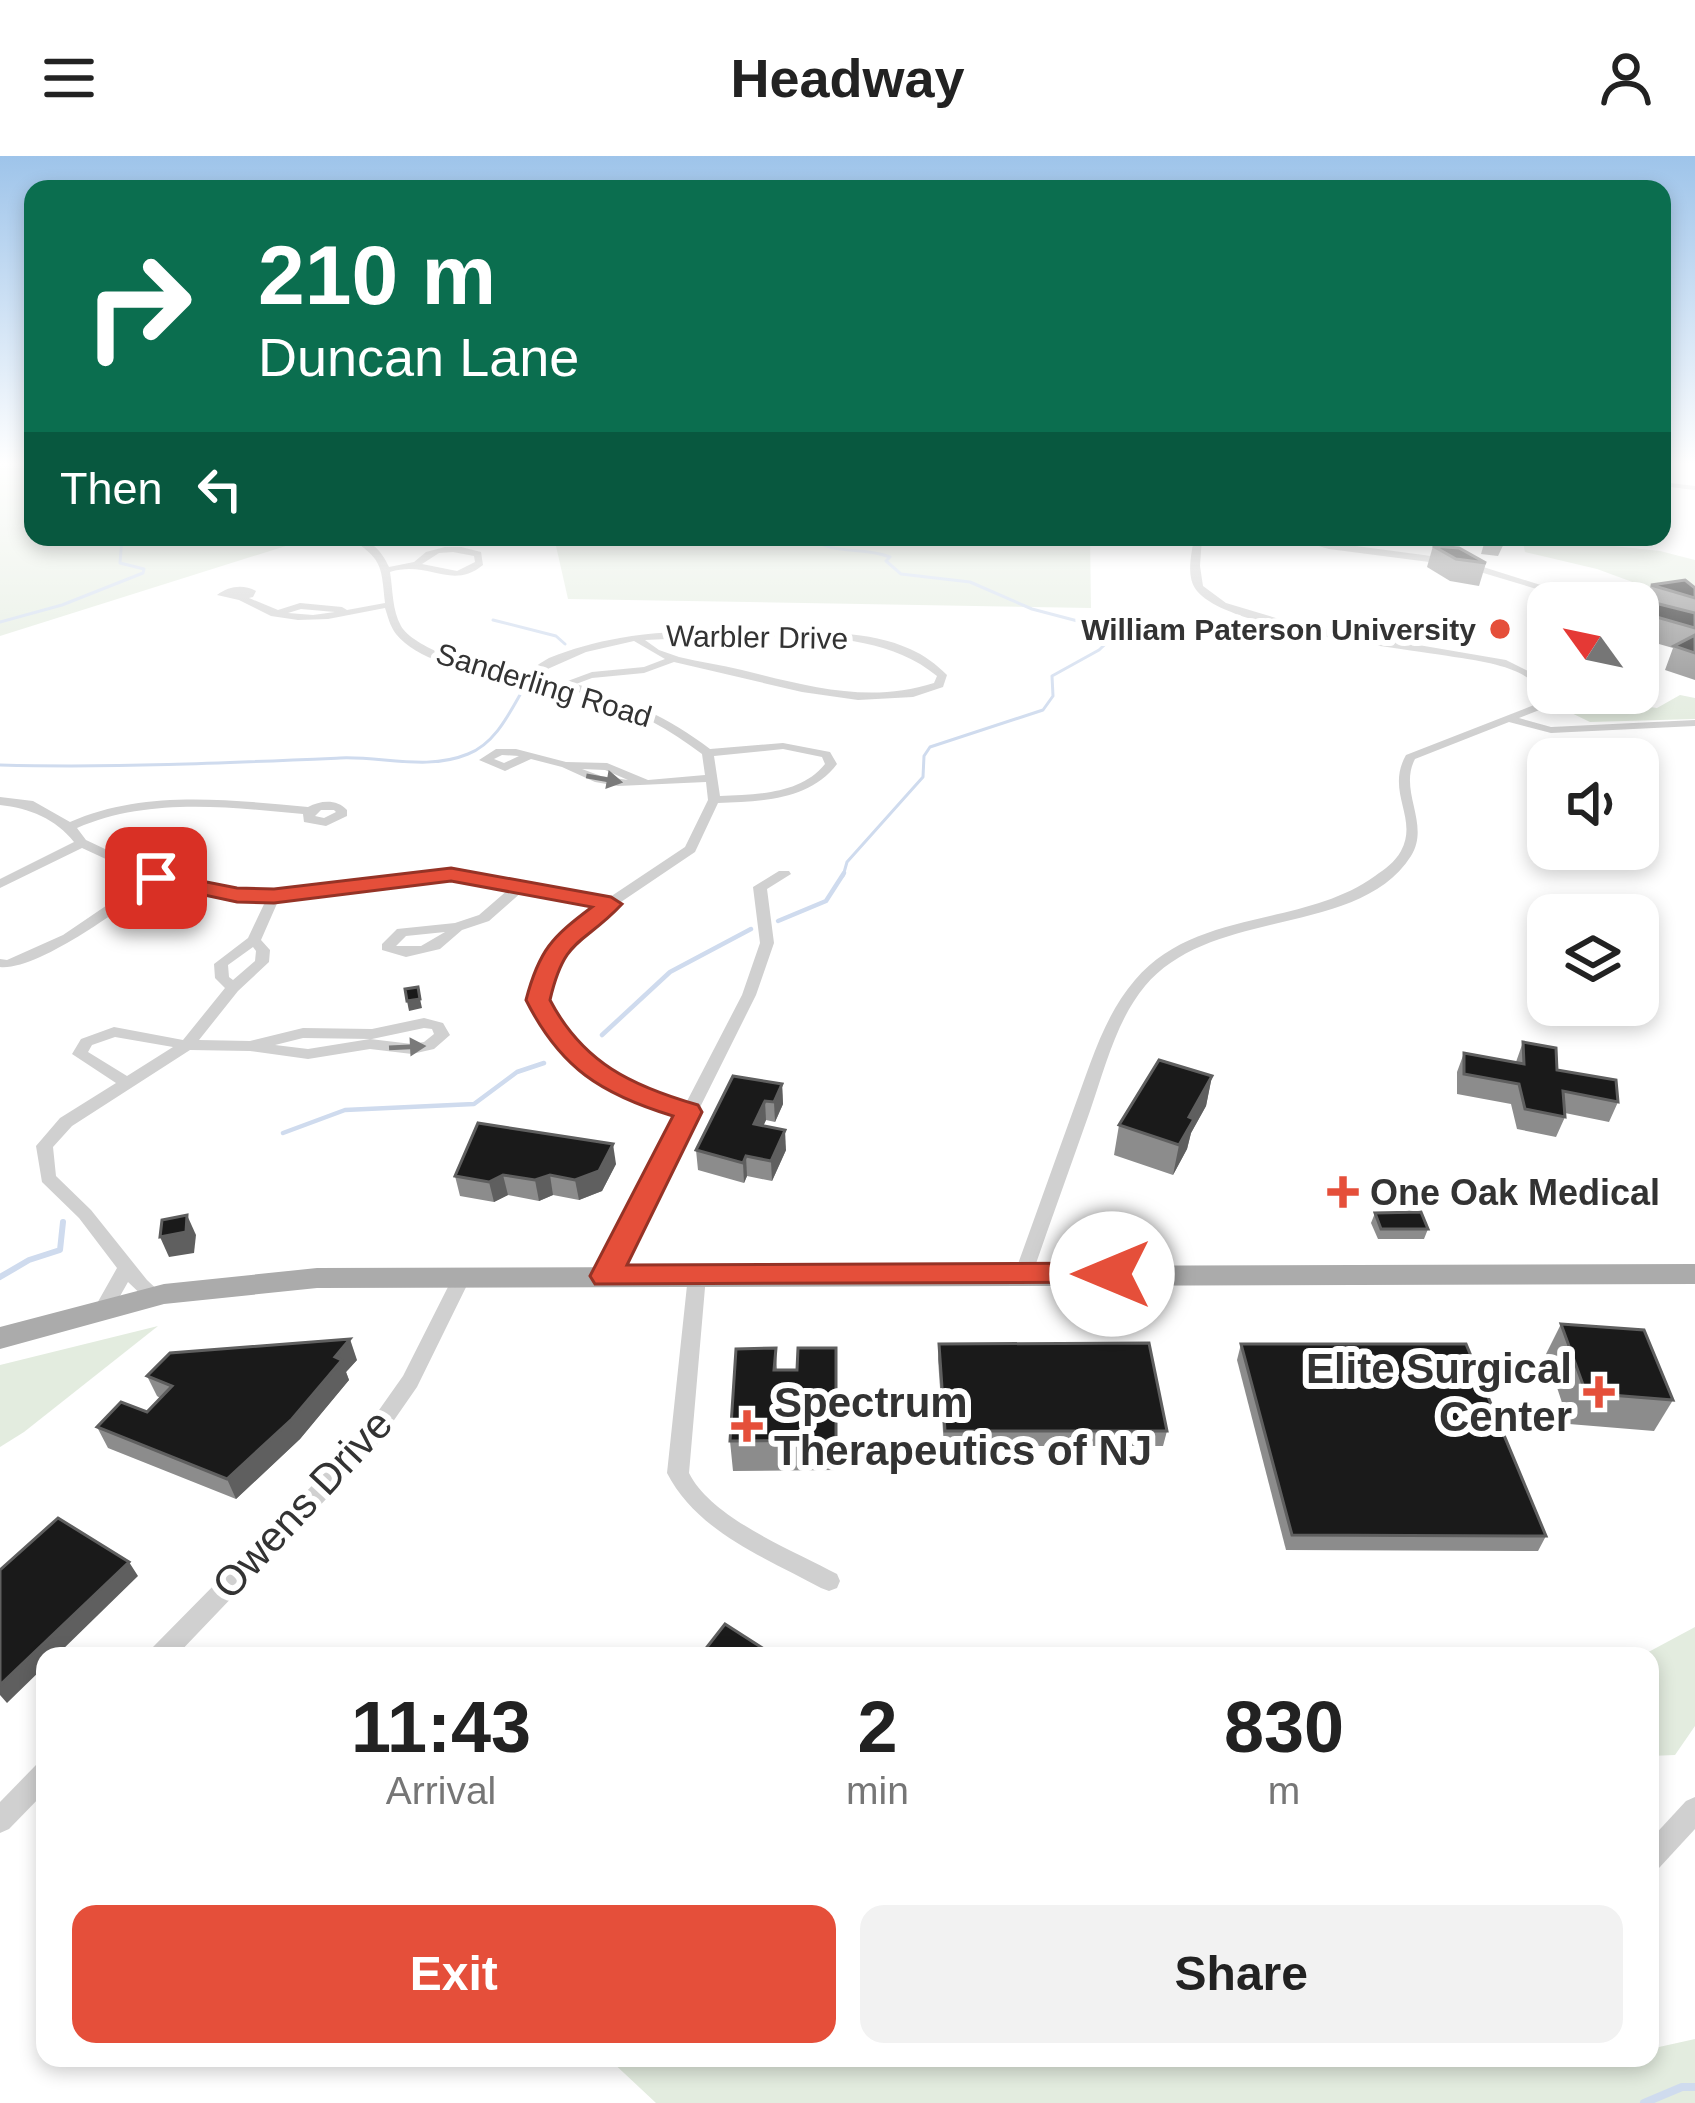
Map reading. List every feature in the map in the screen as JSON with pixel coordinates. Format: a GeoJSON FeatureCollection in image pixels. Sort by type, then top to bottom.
{"type":"FeatureCollection","features":[{"type":"Feature","properties":{"kind":"main road"},"geometry":{"type":"LineString","coordinates":[[0,1338],[155,1295],[289,1279],[1695,1274]]}},
{"type":"Feature","properties":{"kind":"street"},"geometry":{"type":"LineString","coordinates":[[241,598],[274,614],[308,621],[387,605],[385,571],[378,555]]}},
{"type":"Feature","properties":{"kind":"street"},"geometry":{"type":"LineString","coordinates":[[385,571],[416,565],[431,555]]}},
{"type":"Feature","properties":{"kind":"street"},"geometry":{"type":"LineString","coordinates":[[416,565],[440,574],[459,574],[480,563],[478,555]]}},
{"type":"Feature","properties":{"kind":"street"},"geometry":{"type":"LineString","coordinates":[[1023,1275],[1113,1023],[1134,988],[1165,959],[1201,938],[1332,902],[1383,878],[1403,860],[1413,839],[1414,818],[1401,780],[1404,764],[1426,748],[1509,719],[1545,699],[1536,679],[1518,668],[1476,656],[1264,620],[1222,605],[1199,589],[1197,555]]}},
{"type":"Feature","properties":{"kind":"street"},"geometry":{"type":"LineString","coordinates":[[1391,555],[1474,566],[1527,582]]}},
{"type":"Feature","properties":{"kind":"street","name":"Sanderling Road"},"geometry":{"type":"LineString","coordinates":[[387,605],[394,624],[411,643],[461,664],[566,685],[638,708],[676,728],[708,754]]}},
{"type":"Feature","properties":{"kind":"street","name":"Warbler Drive"},"geometry":{"type":"LineString","coordinates":[[523,677],[574,651],[687,631],[841,636],[897,647],[928,661],[942,675],[939,685],[921,693],[877,697],[791,688],[722,668],[669,661],[639,670],[586,673],[566,685]]}},
{"type":"Feature","properties":{"kind":"street","name":"Warbler Drive"},"geometry":{"type":"LineString","coordinates":[[636,638],[669,661]]}},
{"type":"Feature","properties":{"kind":"street"},"geometry":{"type":"LineString","coordinates":[[1509,719],[1551,730],[1695,723]]}},
{"type":"Feature","properties":{"kind":"street"},"geometry":{"type":"LineString","coordinates":[[689,1112],[644,1098],[596,1072],[558,1038],[538,1000],[546,967],[561,941],[690,849],[714,800],[708,754],[810,748],[826,754],[831,764],[825,775],[807,786],[756,798],[714,800]]}},
{"type":"Feature","properties":{"kind":"street"},"geometry":{"type":"LineString","coordinates":[[529,756],[566,765],[608,767],[644,782],[711,778]]}},
{"type":"Feature","properties":{"kind":"street"},"geometry":{"type":"LineString","coordinates":[[0,801],[29,804],[69,827],[82,843],[156,878],[237,895],[274,896],[451,874],[611,904]]}},
{"type":"Feature","properties":{"kind":"street"},"geometry":{"type":"LineString","coordinates":[[69,827],[109,809],[151,806],[310,811]]}},
{"type":"Feature","properties":{"kind":"street"},"geometry":{"type":"LineString","coordinates":[[0,884],[82,843]]}},
{"type":"Feature","properties":{"kind":"street"},"geometry":{"type":"LineString","coordinates":[[606,1276],[761,964],[767,943],[760,887],[784,874]]}},
{"type":"Feature","properties":{"kind":"street"},"geometry":{"type":"LineString","coordinates":[[0,963],[9,964],[68,938],[156,878]]}},
{"type":"Feature","properties":{"kind":"street"},"geometry":{"type":"LineString","coordinates":[[457,927],[484,919],[522,885]]}},
{"type":"Feature","properties":{"kind":"street"},"geometry":{"type":"LineString","coordinates":[[233,988],[222,978],[221,964],[254,940],[274,896]]}},
{"type":"Feature","properties":{"kind":"street"},"geometry":{"type":"LineString","coordinates":[[155,1295],[48,1178],[44,1146],[66,1122],[187,1045],[233,988],[262,962],[263,950],[254,940]]}},
{"type":"Feature","properties":{"kind":"street"},"geometry":{"type":"LineString","coordinates":[[125,1082],[80,1054],[86,1042],[114,1032],[187,1045],[250,1046],[308,1054],[356,1040]]}},
{"type":"Feature","properties":{"kind":"street"},"geometry":{"type":"LineString","coordinates":[[104,1307],[128,1267]]}},
{"type":"Feature","properties":{"kind":"street"},"geometry":{"type":"LineString","coordinates":[[1657,1274],[1695,1287]]}},
{"type":"Feature","properties":{"kind":"street"},"geometry":{"type":"LineString","coordinates":[[697,1276],[680,1485],[699,1505],[829,1581]]}},
{"type":"Feature","properties":{"kind":"street","name":"Owens Drive"},"geometry":{"type":"LineString","coordinates":[[169,1647],[367,1442],[410,1381],[462,1277]]}},
{"type":"Feature","properties":{"kind":"street"},"geometry":{"type":"LineString","coordinates":[[0,1820],[36,1783]]}},
{"type":"Feature","properties":{"kind":"street"},"geometry":{"type":"LineString","coordinates":[[1659,1849],[1695,1810]]}},
{"type":"Feature","properties":{"kind":"shaded area"},"geometry":{"type":"Polygon","coordinates":[[[0,555],[257,555],[0,636],[0,555]]]}},
{"type":"Feature","properties":{"kind":"shaded area"},"geometry":{"type":"Polygon","coordinates":[[[558,555],[1090,555],[1091,608],[568,599],[558,555]]]}},
{"type":"Feature","properties":{"kind":"shaded area"},"geometry":{"type":"Polygon","coordinates":[[[1537,555],[1675,555],[1695,560],[1695,605],[1659,592],[1659,582],[1632,582],[1537,555]]]}},
{"type":"Feature","properties":{"kind":"shaded area"},"geometry":{"type":"Polygon","coordinates":[[[1680,695],[1695,698],[1695,719],[1590,722],[1573,714],[1659,714],[1659,707],[1680,695]]]}},
{"type":"Feature","properties":{"kind":"shaded area"},"geometry":{"type":"Polygon","coordinates":[[[158,1326],[24,1432],[0,1447],[0,1365],[158,1326]]]}},
{"type":"Feature","properties":{"kind":"shaded area"},"geometry":{"type":"Polygon","coordinates":[[[1695,1627],[1695,1726],[1675,1755],[1659,1756],[1658,1647],[1695,1627]]]}},
{"type":"Feature","properties":{"kind":"shaded area"},"geometry":{"type":"Polygon","coordinates":[[[1695,2039],[1695,2103],[656,2103],[618,2067],[1659,2067],[1659,2047],[1695,2039]]]}},
{"type":"Feature","properties":{"kind":"building"},"geometry":{"type":"Polygon","coordinates":[[[1449,555],[1471,555],[1486,563],[1449,555]]]}},
{"type":"Feature","properties":{"kind":"building"},"geometry":{"type":"Polygon","coordinates":[[[1685,580],[1695,588],[1695,598],[1659,587],[1685,580]]]}},
{"type":"Feature","properties":{"kind":"building"},"geometry":{"type":"Polygon","coordinates":[[[1659,604],[1695,613],[1695,628],[1659,618],[1659,604]]]}},
{"type":"Feature","properties":{"kind":"building"},"geometry":{"type":"Polygon","coordinates":[[[1695,635],[1695,653],[1674,646],[1695,635]]]}},
{"type":"Feature","properties":{"kind":"building"},"geometry":{"type":"Polygon","coordinates":[[[418,987],[420,999],[407,1001],[405,989],[418,987]]]}},
{"type":"Feature","properties":{"kind":"building"},"geometry":{"type":"Polygon","coordinates":[[[1523,1042],[1556,1048],[1557,1070],[1616,1080],[1618,1102],[1563,1091],[1565,1117],[1525,1109],[1519,1084],[1464,1074],[1464,1053],[1524,1064],[1523,1042]]]}},
{"type":"Feature","properties":{"kind":"building"},"geometry":{"type":"Polygon","coordinates":[[[1159,1060],[1212,1076],[1179,1145],[1119,1125],[1159,1060]]]}},
{"type":"Feature","properties":{"kind":"building"},"geometry":{"type":"Polygon","coordinates":[[[733,1076],[782,1084],[774,1102],[765,1101],[754,1124],[785,1130],[771,1161],[746,1156],[743,1163],[696,1150],[733,1076]]]}},
{"type":"Feature","properties":{"kind":"building"},"geometry":{"type":"Polygon","coordinates":[[[478,1123],[613,1144],[599,1171],[575,1180],[503,1175],[489,1182],[455,1176],[478,1123]]]}},
{"type":"Feature","properties":{"kind":"building"},"geometry":{"type":"Polygon","coordinates":[[[1421,1212],[1428,1229],[1381,1229],[1375,1213],[1421,1212]]]}},
{"type":"Feature","properties":{"kind":"building"},"geometry":{"type":"Polygon","coordinates":[[[187,1215],[186,1232],[160,1237],[162,1220],[187,1215]]]}},
{"type":"Feature","properties":{"kind":"building"},"geometry":{"type":"Polygon","coordinates":[[[1561,1324],[1644,1330],[1673,1400],[1586,1393],[1561,1324]]]}},
{"type":"Feature","properties":{"kind":"building"},"geometry":{"type":"Polygon","coordinates":[[[350,1339],[335,1357],[342,1360],[292,1419],[227,1479],[97,1427],[121,1402],[147,1412],[172,1386],[147,1376],[170,1353],[350,1339]]]}},
{"type":"Feature","properties":{"kind":"building"},"geometry":{"type":"Polygon","coordinates":[[[1149,1343],[1167,1431],[945,1431],[939,1344],[1149,1343]]]}},
{"type":"Feature","properties":{"kind":"building"},"geometry":{"type":"Polygon","coordinates":[[[1241,1344],[1466,1344],[1546,1536],[1292,1535],[1241,1344]]]}},
{"type":"Feature","properties":{"kind":"building"},"geometry":{"type":"Polygon","coordinates":[[[776,1348],[774,1370],[797,1370],[798,1348],[836,1348],[836,1440],[730,1441],[736,1349],[776,1348]]]}},
{"type":"Feature","properties":{"kind":"building"},"geometry":{"type":"Polygon","coordinates":[[[58,1518],[129,1562],[0,1685],[0,1570],[58,1518]]]}},
{"type":"Feature","properties":{"kind":"building"},"geometry":{"type":"Polygon","coordinates":[[[725,1624],[761,1647],[707,1647],[725,1624]]]}},
{"type":"Feature","properties":{"kind":"waterway"},"geometry":{"type":"LineString","coordinates":[[0,622],[62,605],[143,573],[144,569],[120,563],[121,555]]}},
{"type":"Feature","properties":{"kind":"waterway"},"geometry":{"type":"LineString","coordinates":[[844,873],[847,862],[923,777],[924,756],[930,747],[1043,710],[1053,696],[1052,676],[1099,650],[1114,636],[1108,629],[1032,609],[970,582],[901,574],[886,561],[890,557],[881,555]]}},
{"type":"Feature","properties":{"kind":"waterway"},"geometry":{"type":"LineString","coordinates":[[493,620],[556,636],[565,644]]}},
{"type":"Feature","properties":{"kind":"waterway"},"geometry":{"type":"LineString","coordinates":[[0,765],[340,758],[437,762],[468,754],[485,743],[521,693]]}},
{"type":"Feature","properties":{"kind":"waterway"},"geometry":{"type":"LineString","coordinates":[[778,921],[826,901],[844,873]]}},
{"type":"Feature","properties":{"kind":"waterway"},"geometry":{"type":"LineString","coordinates":[[602,1035],[670,972],[751,929]]}},
{"type":"Feature","properties":{"kind":"waterway"},"geometry":{"type":"LineString","coordinates":[[283,1133],[345,1110],[474,1104],[517,1072],[544,1063]]}},
{"type":"Feature","properties":{"kind":"waterway"},"geometry":{"type":"LineString","coordinates":[[0,1277],[29,1260],[60,1250],[63,1222]]}},
{"type":"Feature","properties":{"kind":"waterway"},"geometry":{"type":"LineString","coordinates":[[1644,2103],[1682,2087],[1695,2087]]}},
{"type":"Feature","properties":{"kind":"place","name":"William Paterson University"},"geometry":{"type":"Point","coordinates":[1500,629]}},
{"type":"Feature","properties":{"kind":"place","name":"One Oak Medical"},"geometry":{"type":"Point","coordinates":[1343,1192]}},
{"type":"Feature","properties":{"kind":"place","name":"Elite Surgical Center"},"geometry":{"type":"Point","coordinates":[1599,1392]}},
{"type":"Feature","properties":{"kind":"place","name":"Spectrum Therapeutics of NJ"},"geometry":{"type":"Point","coordinates":[747,1426]}},
{"type":"Feature","properties":{"kind":"route"},"geometry":{"type":"LineString","coordinates":[[156,878],[237,895],[274,896],[451,874],[611,904],[561,941],[546,967],[538,1000],[558,1038],[596,1072],[644,1098],[689,1112],[606,1276],[1112,1274]]}}]}
